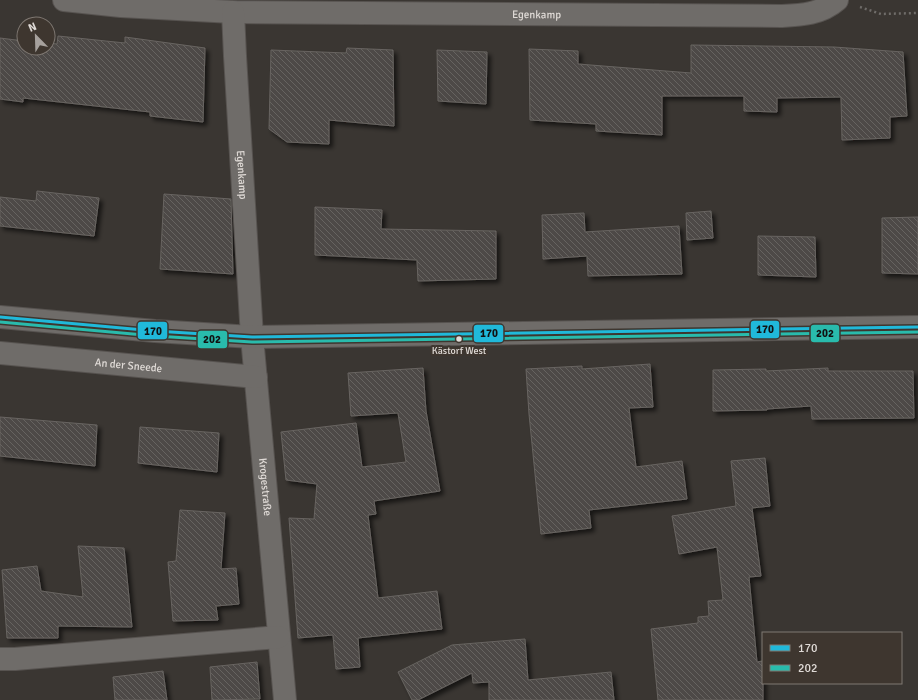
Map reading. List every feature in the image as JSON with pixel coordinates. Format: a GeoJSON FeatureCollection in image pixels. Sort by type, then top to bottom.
{"type":"FeatureCollection","features":[{"type":"Feature","properties":{"kind":"street","name":"Egenkamp"},"geometry":{"type":"LineString","coordinates":[[64,0],[121,6],[233,12],[782,16],[802,15],[846,2]]}},
{"type":"Feature","properties":{"kind":"street","name":"Egenkamp"},"geometry":{"type":"LineString","coordinates":[[233,12],[234,56],[252,337]]}},
{"type":"Feature","properties":{"kind":"street"},"geometry":{"type":"LineString","coordinates":[[0,317],[155,331],[252,337],[918,327]]}},
{"type":"Feature","properties":{"kind":"street","name":"Krogestraße"},"geometry":{"type":"LineString","coordinates":[[252,337],[285,700]]}},
{"type":"Feature","properties":{"kind":"street","name":"An der Sneede"},"geometry":{"type":"LineString","coordinates":[[0,354],[256,377]]}},
{"type":"Feature","properties":{"kind":"street"},"geometry":{"type":"LineString","coordinates":[[0,659],[279,637]]}},
{"type":"Feature","properties":{"kind":"path"},"geometry":{"type":"LineString","coordinates":[[846,2],[881,14],[918,13]]}},
{"type":"Feature","properties":{"kind":"building"},"geometry":{"type":"Polygon","coordinates":[[[58,36],[125,43],[125,37],[205,48],[203,122],[150,116],[150,112],[23,98],[23,102],[0,99],[0,38],[16,40],[16,56],[56,56],[58,36]]]}},
{"type":"Feature","properties":{"kind":"building"},"geometry":{"type":"Polygon","coordinates":[[[691,45],[834,47],[903,52],[907,116],[890,117],[890,138],[842,140],[841,97],[777,98],[777,112],[744,111],[744,96],[662,96],[662,135],[596,131],[596,124],[530,120],[529,49],[578,51],[578,64],[691,73],[691,45]]]}},
{"type":"Feature","properties":{"kind":"building"},"geometry":{"type":"Polygon","coordinates":[[[347,48],[393,50],[394,126],[329,120],[329,144],[287,142],[269,129],[271,50],[346,53],[347,48]]]}},
{"type":"Feature","properties":{"kind":"building"},"geometry":{"type":"Polygon","coordinates":[[[437,50],[487,52],[486,104],[438,101],[437,50]]]}},
{"type":"Feature","properties":{"kind":"building"},"geometry":{"type":"Polygon","coordinates":[[[37,191],[99,198],[94,236],[0,226],[0,197],[36,201],[37,191]]]}},
{"type":"Feature","properties":{"kind":"building"},"geometry":{"type":"Polygon","coordinates":[[[164,194],[231,199],[233,274],[160,269],[164,194]]]}},
{"type":"Feature","properties":{"kind":"building"},"geometry":{"type":"Polygon","coordinates":[[[315,207],[382,210],[381,229],[496,231],[496,279],[418,281],[417,260],[315,255],[315,207]]]}},
{"type":"Feature","properties":{"kind":"building"},"geometry":{"type":"Polygon","coordinates":[[[711,211],[713,238],[687,240],[686,213],[711,211]]]}},
{"type":"Feature","properties":{"kind":"building"},"geometry":{"type":"Polygon","coordinates":[[[584,213],[585,232],[679,226],[682,274],[588,276],[587,256],[543,259],[542,215],[584,213]]]}},
{"type":"Feature","properties":{"kind":"building"},"geometry":{"type":"Polygon","coordinates":[[[918,217],[918,274],[882,273],[882,218],[918,217]]]}},
{"type":"Feature","properties":{"kind":"building"},"geometry":{"type":"Polygon","coordinates":[[[758,236],[815,237],[816,277],[758,275],[758,236]]]}},
{"type":"Feature","properties":{"kind":"building"},"geometry":{"type":"Polygon","coordinates":[[[650,364],[653,407],[629,408],[636,467],[682,461],[687,499],[589,510],[591,528],[541,534],[526,369],[582,366],[582,369],[650,364]]]}},
{"type":"Feature","properties":{"kind":"building"},"geometry":{"type":"Polygon","coordinates":[[[423,368],[426,411],[440,491],[374,501],[376,514],[368,515],[378,598],[437,591],[442,629],[358,638],[360,667],[336,669],[333,635],[298,638],[289,518],[314,519],[317,484],[286,480],[281,432],[356,423],[362,467],[406,462],[398,413],[351,416],[348,373],[423,368]]]}},
{"type":"Feature","properties":{"kind":"building"},"geometry":{"type":"Polygon","coordinates":[[[828,368],[828,371],[913,371],[914,418],[812,419],[811,406],[767,410],[713,411],[713,370],[766,369],[766,371],[828,368]]]}},
{"type":"Feature","properties":{"kind":"building"},"geometry":{"type":"Polygon","coordinates":[[[0,417],[97,425],[95,466],[0,456],[0,417]]]}},
{"type":"Feature","properties":{"kind":"building"},"geometry":{"type":"Polygon","coordinates":[[[140,427],[219,433],[217,472],[138,463],[140,427]]]}},
{"type":"Feature","properties":{"kind":"building"},"geometry":{"type":"Polygon","coordinates":[[[765,458],[770,506],[752,508],[761,576],[749,577],[757,662],[762,661],[763,700],[658,700],[651,629],[698,623],[698,617],[709,616],[708,601],[723,600],[717,547],[679,554],[672,516],[736,506],[731,461],[765,458]]]}},
{"type":"Feature","properties":{"kind":"building"},"geometry":{"type":"Polygon","coordinates":[[[180,510],[225,513],[221,569],[236,568],[239,604],[216,606],[218,620],[173,621],[168,562],[176,561],[180,510]]]}},
{"type":"Feature","properties":{"kind":"building"},"geometry":{"type":"Polygon","coordinates":[[[78,546],[124,548],[132,627],[58,626],[58,638],[7,638],[2,570],[37,566],[41,591],[83,597],[78,546]]]}},
{"type":"Feature","properties":{"kind":"building"},"geometry":{"type":"Polygon","coordinates":[[[525,639],[528,680],[611,672],[614,700],[489,700],[489,682],[473,683],[472,673],[418,700],[412,700],[398,672],[452,645],[525,639]]]}},
{"type":"Feature","properties":{"kind":"building"},"geometry":{"type":"Polygon","coordinates":[[[257,662],[260,699],[212,700],[210,667],[257,662]]]}},
{"type":"Feature","properties":{"kind":"building"},"geometry":{"type":"Polygon","coordinates":[[[163,671],[167,700],[115,700],[113,677],[163,671]]]}},
{"type":"Feature","properties":{"kind":"transit line","name":"170"},"geometry":{"type":"LineString","coordinates":[[0,317],[155,331],[252,337],[918,327]]}},
{"type":"Feature","properties":{"kind":"transit line","name":"202"},"geometry":{"type":"LineString","coordinates":[[0,322],[155,336],[252,342],[918,332]]}},
{"type":"Feature","properties":{"kind":"place","name":"Kästorf West"},"geometry":{"type":"Point","coordinates":[459,339]}}]}
